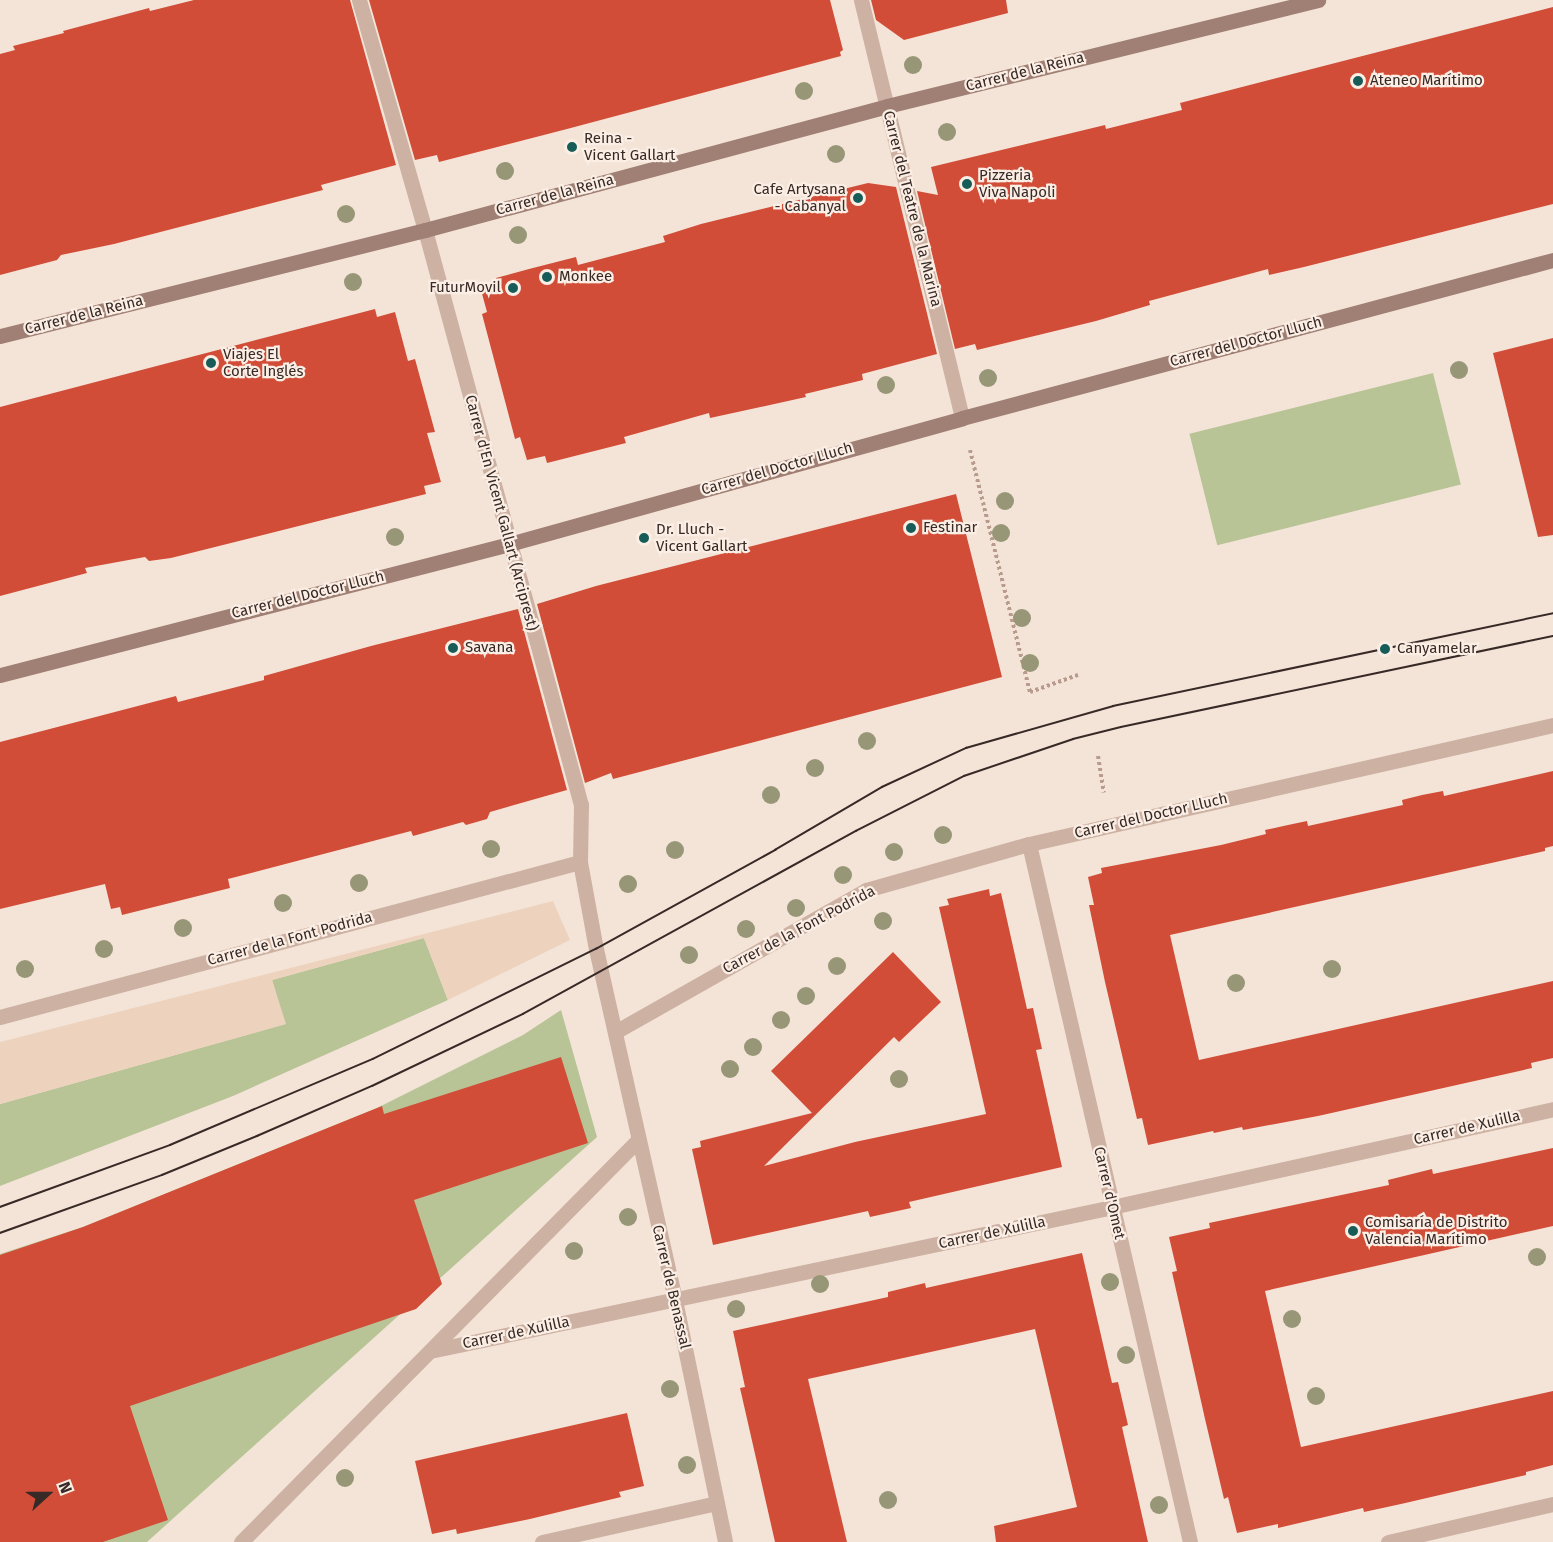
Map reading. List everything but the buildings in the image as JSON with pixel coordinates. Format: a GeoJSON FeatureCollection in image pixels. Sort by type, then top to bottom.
{"type":"FeatureCollection","features":[{"type":"Feature","properties":{"kind":"street","name":"Carrer d'En Vicent Gallart (Arciprest)"},"geometry":{"type":"LineString","coordinates":[[359,0],[425,230],[581,805],[580,862],[615,1032]]}},
{"type":"Feature","properties":{"kind":"street","name":"Carrer del Teatre de la Marina"},"geometry":{"type":"LineString","coordinates":[[861,0],[962,418]]}},
{"type":"Feature","properties":{"kind":"street","name":"Carrer de la Reina"},"geometry":{"type":"LineString","coordinates":[[0,336],[425,230],[887,106],[1318,0]]}},
{"type":"Feature","properties":{"kind":"street","name":"Carrer del Doctor Lluch"},"geometry":{"type":"LineString","coordinates":[[0,675],[509,544],[962,418],[1553,260]]}},
{"type":"Feature","properties":{"kind":"street","name":"Carrer del Doctor Lluch"},"geometry":{"type":"LineString","coordinates":[[1029,844],[1553,725]]}},
{"type":"Feature","properties":{"kind":"street","name":"Carrer de la Font Podrida"},"geometry":{"type":"LineString","coordinates":[[615,1032],[866,890],[1029,844]]}},
{"type":"Feature","properties":{"kind":"street","name":"Carrer d'Omet"},"geometry":{"type":"LineString","coordinates":[[1029,844],[1190,1542]]}},
{"type":"Feature","properties":{"kind":"street","name":"Carrer de la Font Podrida"},"geometry":{"type":"LineString","coordinates":[[0,1017],[580,862]]}},
{"type":"Feature","properties":{"kind":"street","name":"Carrer de Benassal"},"geometry":{"type":"LineString","coordinates":[[615,1032],[675,1300],[725,1542]]}},
{"type":"Feature","properties":{"kind":"street","name":"Carrer de Xulilla"},"geometry":{"type":"LineString","coordinates":[[430,1351],[1112,1208],[1553,1108]]}},
{"type":"Feature","properties":{"kind":"street"},"geometry":{"type":"LineString","coordinates":[[241,1542],[638,1140]]}},
{"type":"Feature","properties":{"kind":"street"},"geometry":{"type":"LineString","coordinates":[[542,1542],[717,1503]]}},
{"type":"Feature","properties":{"kind":"street"},"geometry":{"type":"LineString","coordinates":[[1389,1542],[1553,1504]]}},
{"type":"Feature","properties":{"kind":"path"},"geometry":{"type":"LineString","coordinates":[[962,418],[1030,692],[1078,675]]}},
{"type":"Feature","properties":{"kind":"path"},"geometry":{"type":"LineString","coordinates":[[1098,756],[1105,799]]}},
{"type":"Feature","properties":{"kind":"green space"},"geometry":{"type":"Polygon","coordinates":[[[1433,373],[1461,485],[1217,545],[1189,434],[1433,373]]]}},
{"type":"Feature","properties":{"kind":"green space"},"geometry":{"type":"Polygon","coordinates":[[[424,938],[448,1000],[233,1096],[0,1186],[0,1104],[285,1024],[272,980],[424,938]]]}},
{"type":"Feature","properties":{"kind":"green space"},"geometry":{"type":"Polygon","coordinates":[[[561,1010],[597,1137],[147,1542],[0,1542],[0,1254],[83,1227],[377,1108],[523,1035],[561,1010]]]}},
{"type":"Feature","properties":{"kind":"shaded area"},"geometry":{"type":"Polygon","coordinates":[[[553,901],[570,940],[448,1000],[424,938],[272,980],[286,1024],[0,1104],[0,1042],[553,901]]]}},
{"type":"Feature","properties":{"kind":"tram line"},"geometry":{"type":"LineString","coordinates":[[0,1207],[170,1145],[373,1059],[596,949],[775,850],[882,787],[966,748],[1113,706],[1553,613]]}},
{"type":"Feature","properties":{"kind":"tram line"},"geometry":{"type":"LineString","coordinates":[[0,1233],[162,1175],[372,1086],[523,1014],[856,831],[964,776],[1073,739],[1121,727],[1553,636]]}},
{"type":"Feature","properties":{"kind":"place","name":"Ateneo Marítimo"},"geometry":{"type":"Point","coordinates":[1358,81]}},
{"type":"Feature","properties":{"kind":"place","name":"Reina - Vicent Gallart"},"geometry":{"type":"Point","coordinates":[572,147]}},
{"type":"Feature","properties":{"kind":"place","name":"Pizzeria Viva Napoli"},"geometry":{"type":"Point","coordinates":[967,184]}},
{"type":"Feature","properties":{"kind":"place","name":"Cafe Artysana - Cabanyal"},"geometry":{"type":"Point","coordinates":[858,198]}},
{"type":"Feature","properties":{"kind":"place","name":"Monkee"},"geometry":{"type":"Point","coordinates":[547,277]}},
{"type":"Feature","properties":{"kind":"place","name":"FuturMovil"},"geometry":{"type":"Point","coordinates":[513,288]}},
{"type":"Feature","properties":{"kind":"place","name":"Viajes El Corte Inglés"},"geometry":{"type":"Point","coordinates":[211,363]}},
{"type":"Feature","properties":{"kind":"place","name":"Festinar"},"geometry":{"type":"Point","coordinates":[911,528]}},
{"type":"Feature","properties":{"kind":"place","name":"Dr. Lluch - Vicent Gallart"},"geometry":{"type":"Point","coordinates":[644,538]}},
{"type":"Feature","properties":{"kind":"place","name":"Savana"},"geometry":{"type":"Point","coordinates":[453,648]}},
{"type":"Feature","properties":{"kind":"place","name":"Canyamelar"},"geometry":{"type":"Point","coordinates":[1385,649]}},
{"type":"Feature","properties":{"kind":"place","name":"Comisaría de Distrito Valencia Marítimo"},"geometry":{"type":"Point","coordinates":[1353,1231]}}]}
